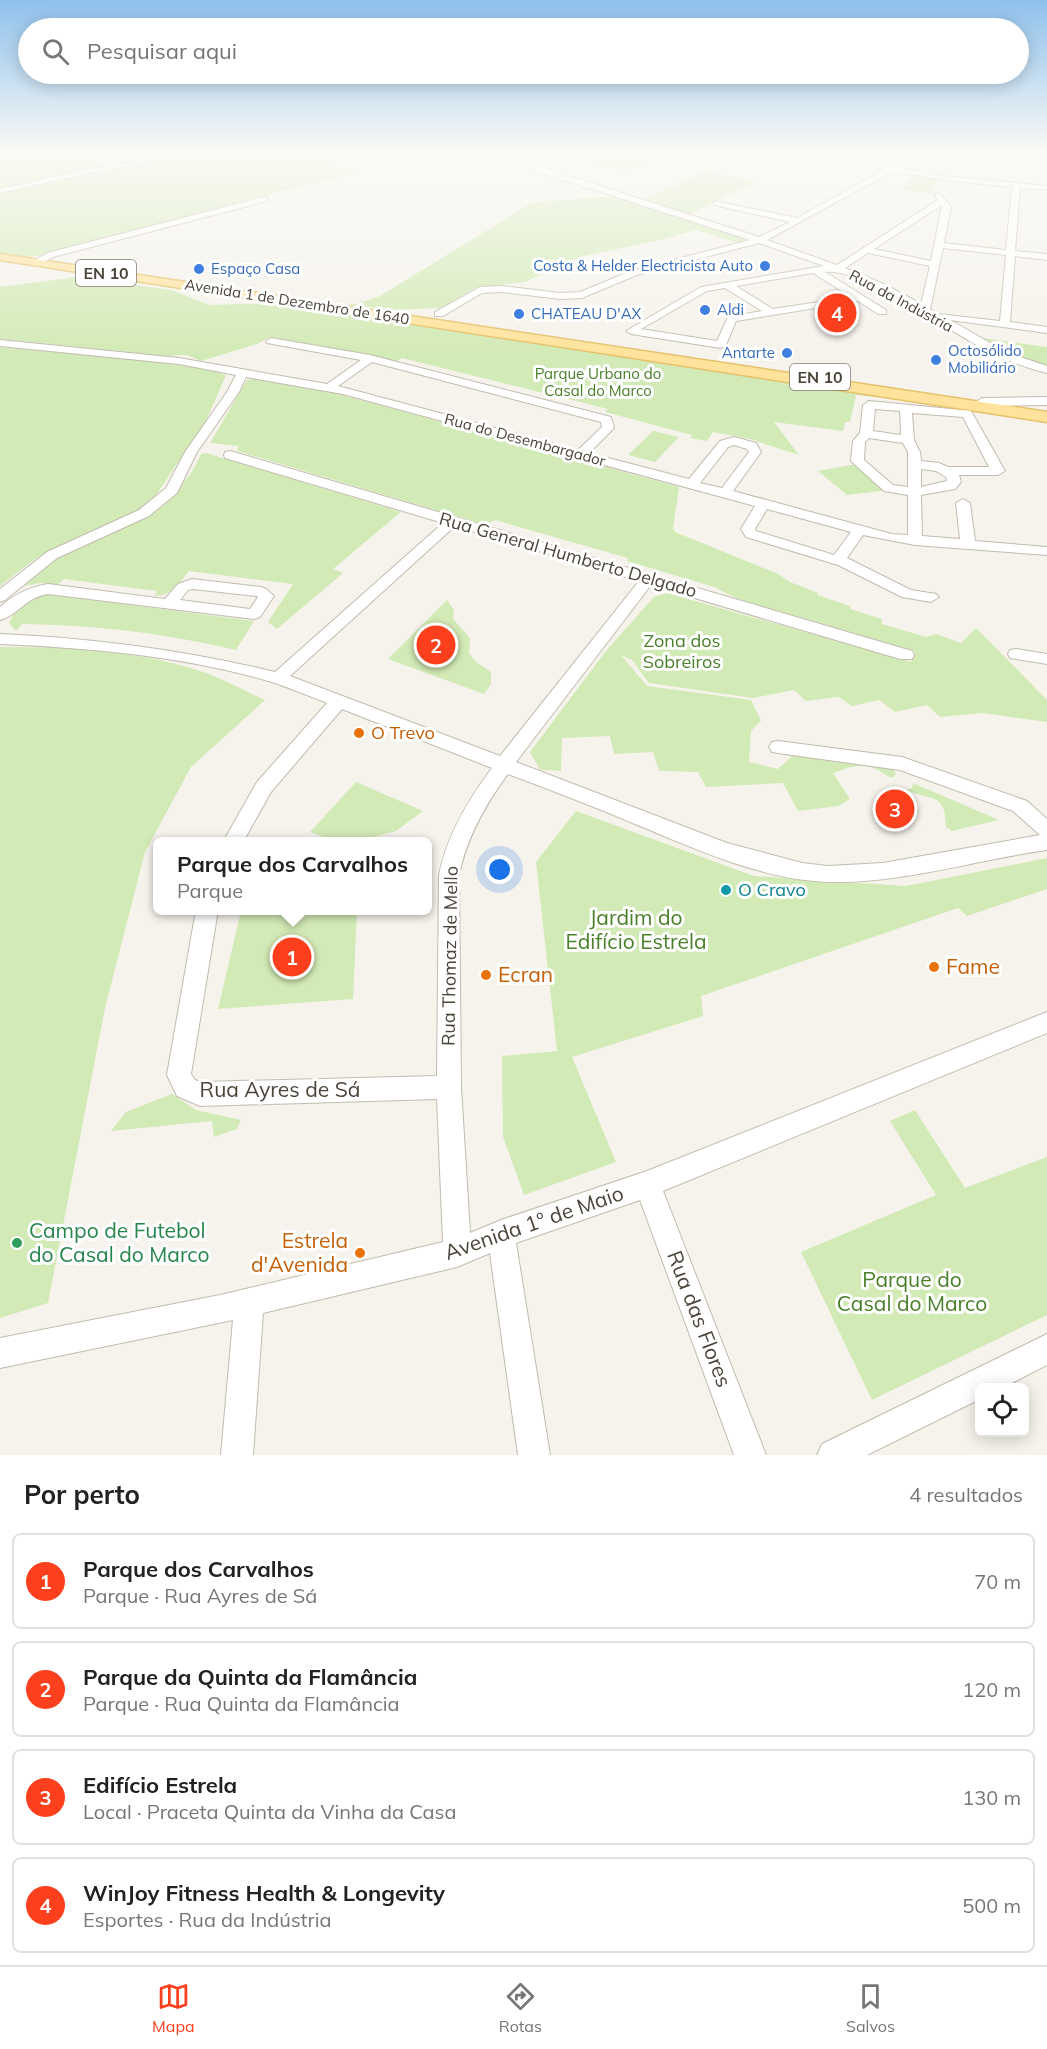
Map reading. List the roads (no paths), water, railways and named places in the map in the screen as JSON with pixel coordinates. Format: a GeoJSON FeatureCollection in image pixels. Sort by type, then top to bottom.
{"type":"FeatureCollection","features":[{"type":"Feature","properties":{"kind":"main road","name":"Avenida 1 de Dezembro de 1640"},"geometry":{"type":"LineString","coordinates":[[0,257],[981,404],[1047,411]]}},
{"type":"Feature","properties":{"kind":"main road","name":"Avenida 1 de Dezembro de 1640"},"geometry":{"type":"LineString","coordinates":[[593,346],[713,362],[981,404]]}},
{"type":"Feature","properties":{"kind":"main road"},"geometry":{"type":"LineString","coordinates":[[981,404],[1045,424]]}},
{"type":"Feature","properties":{"kind":"street"},"geometry":{"type":"LineString","coordinates":[[35,263],[50,255],[188,219]]}},
{"type":"Feature","properties":{"kind":"street","name":"Rua da Indústria"},"geometry":{"type":"LineString","coordinates":[[699,219],[838,268],[883,287],[1002,354],[1047,370]]}},
{"type":"Feature","properties":{"kind":"street"},"geometry":{"type":"LineString","coordinates":[[789,219],[798,221]]}},
{"type":"Feature","properties":{"kind":"street"},"geometry":{"type":"LineString","coordinates":[[439,314],[480,290],[501,289],[560,296],[582,296],[634,273],[711,255],[759,240],[802,219]]}},
{"type":"Feature","properties":{"kind":"street"},"geometry":{"type":"LineString","coordinates":[[723,339],[631,331],[704,290],[838,268],[915,219]]}},
{"type":"Feature","properties":{"kind":"street"},"geometry":{"type":"LineString","coordinates":[[944,219],[934,264],[928,313],[1047,330]]}},
{"type":"Feature","properties":{"kind":"street"},"geometry":{"type":"LineString","coordinates":[[1005,324],[1014,219]]}},
{"type":"Feature","properties":{"kind":"street"},"geometry":{"type":"LineString","coordinates":[[939,245],[1047,257]]}},
{"type":"Feature","properties":{"kind":"street"},"geometry":{"type":"LineString","coordinates":[[868,250],[934,264]]}},
{"type":"Feature","properties":{"kind":"street"},"geometry":{"type":"LineString","coordinates":[[815,270],[882,312]]}},
{"type":"Feature","properties":{"kind":"street"},"geometry":{"type":"LineString","coordinates":[[727,285],[770,312]]}},
{"type":"Feature","properties":{"kind":"street"},"geometry":{"type":"LineString","coordinates":[[713,362],[732,319],[861,298]]}},
{"type":"Feature","properties":{"kind":"street"},"geometry":{"type":"LineString","coordinates":[[646,323],[723,339]]}},
{"type":"Feature","properties":{"kind":"street"},"geometry":{"type":"LineString","coordinates":[[271,341],[370,358],[606,419],[609,423],[608,428],[580,455]]}},
{"type":"Feature","properties":{"kind":"street","name":"Rua do Desembargador"},"geometry":{"type":"LineString","coordinates":[[0,343],[178,361],[329,388],[859,530],[915,541],[1047,551]]}},
{"type":"Feature","properties":{"kind":"street"},"geometry":{"type":"LineString","coordinates":[[329,388],[370,358]]}},
{"type":"Feature","properties":{"kind":"street"},"geometry":{"type":"LineString","coordinates":[[0,597],[52,555],[144,513],[172,490],[191,452],[233,392],[243,372]]}},
{"type":"Feature","properties":{"kind":"street"},"geometry":{"type":"LineString","coordinates":[[981,404],[1047,401]]}},
{"type":"Feature","properties":{"kind":"street"},"geometry":{"type":"LineString","coordinates":[[914,464],[939,467],[949,471],[998,471],[967,414],[871,404],[866,434],[860,441],[857,460],[885,487],[913,492],[950,486],[954,480],[949,471]]}},
{"type":"Feature","properties":{"kind":"street"},"geometry":{"type":"LineString","coordinates":[[906,409],[908,440],[914,452],[915,541]]}},
{"type":"Feature","properties":{"kind":"street"},"geometry":{"type":"LineString","coordinates":[[866,434],[908,440]]}},
{"type":"Feature","properties":{"kind":"street"},"geometry":{"type":"LineString","coordinates":[[692,484],[724,444],[737,442],[752,446],[755,452],[725,493]]}},
{"type":"Feature","properties":{"kind":"street","name":"Rua General Humberto Delgado"},"geometry":{"type":"LineString","coordinates":[[230,455],[906,655]]}},
{"type":"Feature","properties":{"kind":"street"},"geometry":{"type":"LineString","coordinates":[[963,503],[968,546]]}},
{"type":"Feature","properties":{"kind":"street"},"geometry":{"type":"LineString","coordinates":[[763,504],[748,529],[749,533],[838,560],[899,591],[931,597]]}},
{"type":"Feature","properties":{"kind":"street"},"geometry":{"type":"LineString","coordinates":[[278,678],[453,521]]}},
{"type":"Feature","properties":{"kind":"street"},"geometry":{"type":"LineString","coordinates":[[838,560],[859,530]]}},
{"type":"Feature","properties":{"kind":"street","name":"Rua Thomaz de Mello"},"geometry":{"type":"LineString","coordinates":[[457,1252],[449,1087],[449,869],[462,832],[504,766],[648,579]]}},
{"type":"Feature","properties":{"kind":"street"},"geometry":{"type":"LineString","coordinates":[[0,615],[14,601],[45,589],[254,614],[266,596],[261,592],[192,584],[183,587],[170,603]]}},
{"type":"Feature","properties":{"kind":"street"},"geometry":{"type":"LineString","coordinates":[[0,639],[62,641],[123,647],[219,664],[278,678],[745,856],[808,872],[844,874],[881,872],[1018,845],[1047,842]]}},
{"type":"Feature","properties":{"kind":"street"},"geometry":{"type":"LineString","coordinates":[[1016,654],[1047,659]]}},
{"type":"Feature","properties":{"kind":"street"},"geometry":{"type":"LineString","coordinates":[[235,837],[264,787],[339,701]]}},
{"type":"Feature","properties":{"kind":"street"},"geometry":{"type":"LineString","coordinates":[[778,747],[902,764],[1020,806],[1047,830]]}},
{"type":"Feature","properties":{"kind":"street","name":"Rua Ayres de Sá"},"geometry":{"type":"LineString","coordinates":[[206,915],[179,1075],[186,1088],[200,1095],[449,1087]]}},
{"type":"Feature","properties":{"kind":"street","name":"Avenida 1º de Maio"},"geometry":{"type":"LineString","coordinates":[[0,1353],[249,1301],[457,1252],[501,1234],[647,1184],[1047,1022]]}},
{"type":"Feature","properties":{"kind":"street","name":"Rua das Flores"},"geometry":{"type":"LineString","coordinates":[[647,1184],[750,1455]]}},
{"type":"Feature","properties":{"kind":"street"},"geometry":{"type":"LineString","coordinates":[[501,1234],[534,1455]]}},
{"type":"Feature","properties":{"kind":"street"},"geometry":{"type":"LineString","coordinates":[[237,1455],[249,1301]]}},
{"type":"Feature","properties":{"kind":"street"},"geometry":{"type":"LineString","coordinates":[[833,1455],[1047,1349]]}},
{"type":"Feature","properties":{"kind":"place","name":"Costa & Helder Electricista Auto"},"geometry":{"type":"Point","coordinates":[765,266]}},
{"type":"Feature","properties":{"kind":"place","name":"Espaço Casa"},"geometry":{"type":"Point","coordinates":[199,269]}},
{"type":"Feature","properties":{"kind":"place","name":"Aldi"},"geometry":{"type":"Point","coordinates":[705,310]}},
{"type":"Feature","properties":{"kind":"place","name":"WinJoy Fitness Health & Longevity"},"geometry":{"type":"Point","coordinates":[837,313]}},
{"type":"Feature","properties":{"kind":"place","name":"CHATEAU D'AX"},"geometry":{"type":"Point","coordinates":[519,314]}},
{"type":"Feature","properties":{"kind":"place","name":"Antarte"},"geometry":{"type":"Point","coordinates":[787,353]}},
{"type":"Feature","properties":{"kind":"place","name":"Octosólido Mobiliário"},"geometry":{"type":"Point","coordinates":[936,360]}},
{"type":"Feature","properties":{"kind":"place","name":"Parque da Quinta da Flamância"},"geometry":{"type":"Point","coordinates":[436,645]}},
{"type":"Feature","properties":{"kind":"place","name":"O Trevo"},"geometry":{"type":"Point","coordinates":[359,733]}},
{"type":"Feature","properties":{"kind":"place","name":"Edifício Estrela"},"geometry":{"type":"Point","coordinates":[895,809]}},
{"type":"Feature","properties":{"kind":"place","name":"O Cravo"},"geometry":{"type":"Point","coordinates":[726,890]}},
{"type":"Feature","properties":{"kind":"place","name":"Parque dos Carvalhos"},"geometry":{"type":"Point","coordinates":[292,957]}},
{"type":"Feature","properties":{"kind":"place","name":"Fame"},"geometry":{"type":"Point","coordinates":[934,967]}},
{"type":"Feature","properties":{"kind":"place","name":"Ecran"},"geometry":{"type":"Point","coordinates":[486,975]}},
{"type":"Feature","properties":{"kind":"place","name":"Campo de Futebol do Casal do Marco"},"geometry":{"type":"Point","coordinates":[17,1243]}},
{"type":"Feature","properties":{"kind":"place","name":"Estrela d'Avenida"},"geometry":{"type":"Point","coordinates":[360,1253]}},
{"type":"Feature","properties":{"kind":"park label","name":"Parque Urbano do Casal do Marco"},"geometry":{"type":"Point","coordinates":[598,382]}},
{"type":"Feature","properties":{"kind":"park label","name":"Zona dos Sobreiros"},"geometry":{"type":"Point","coordinates":[682,651]}},
{"type":"Feature","properties":{"kind":"park label","name":"Jardim do Edifício Estrela"},"geometry":{"type":"Point","coordinates":[636,930]}},
{"type":"Feature","properties":{"kind":"park label","name":"Parque do Casal do Marco"},"geometry":{"type":"Point","coordinates":[912,1292]}}]}
